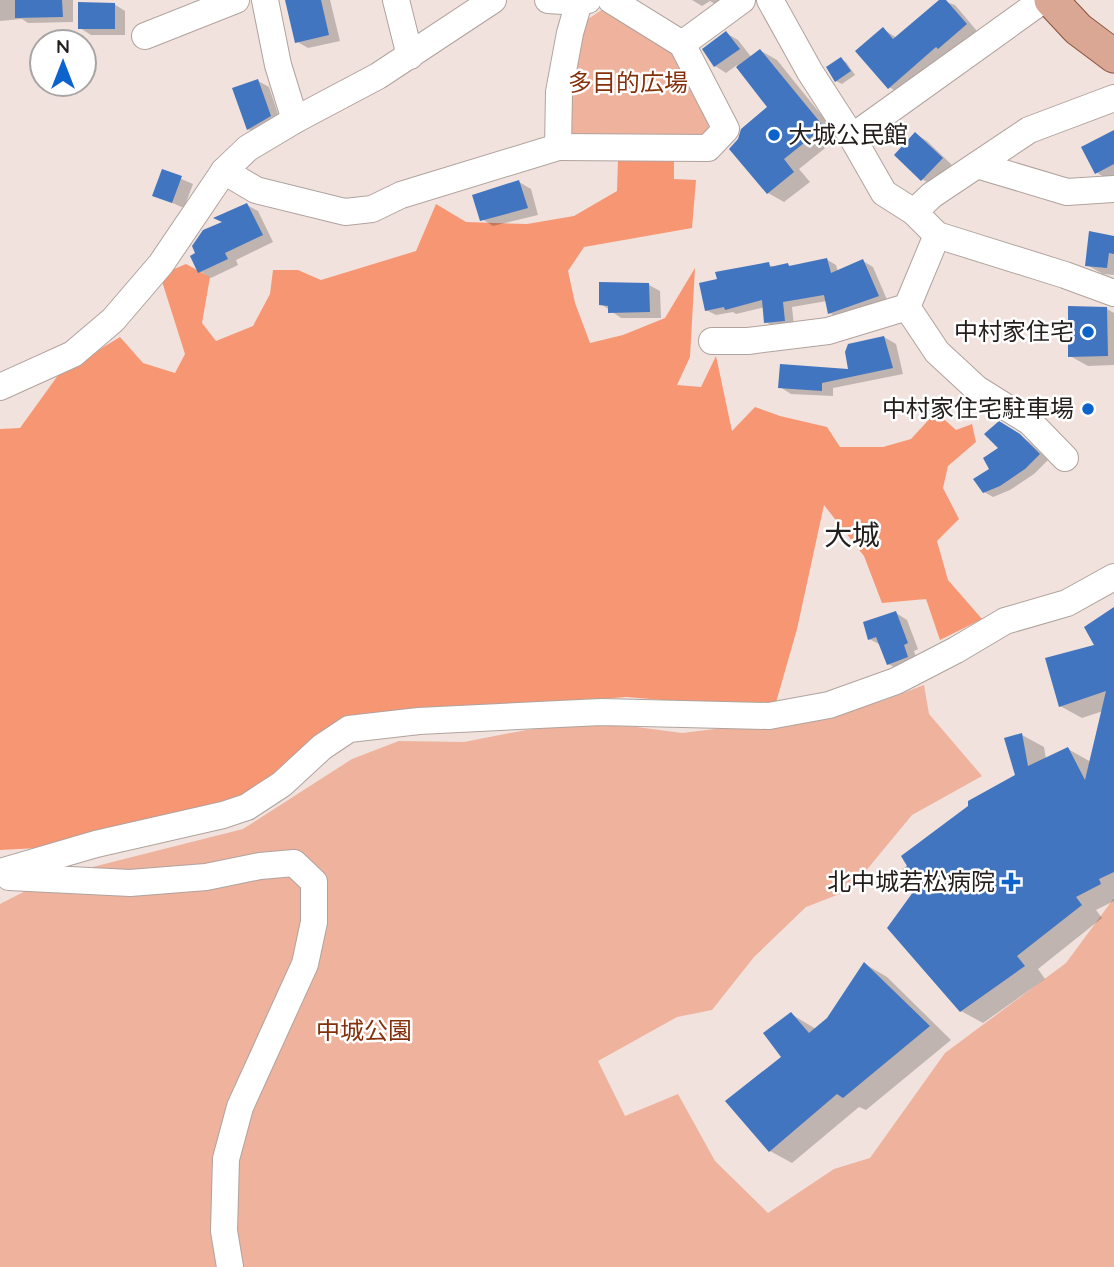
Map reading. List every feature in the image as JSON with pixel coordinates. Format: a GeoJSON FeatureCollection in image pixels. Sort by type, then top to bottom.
{"type":"FeatureCollection","features":[{"type":"Feature","properties":{"kind":"main road"},"geometry":{"type":"LineString","coordinates":[[1051,0],[1078,29],[1114,56]]}},
{"type":"Feature","properties":{"kind":"street"},"geometry":{"type":"LineString","coordinates":[[145,36],[236,0]]}},
{"type":"Feature","properties":{"kind":"street"},"geometry":{"type":"LineString","coordinates":[[265,0],[278,65],[295,120]]}},
{"type":"Feature","properties":{"kind":"street"},"geometry":{"type":"LineString","coordinates":[[396,0],[410,56]]}},
{"type":"Feature","properties":{"kind":"street"},"geometry":{"type":"LineString","coordinates":[[0,387],[73,354],[113,320],[161,264],[224,171],[248,148],[378,76],[494,0]]}},
{"type":"Feature","properties":{"kind":"street"},"geometry":{"type":"LineString","coordinates":[[548,0],[582,1],[570,33],[559,92],[558,147]]}},
{"type":"Feature","properties":{"kind":"street"},"geometry":{"type":"LineString","coordinates":[[224,171],[256,190],[345,212],[372,209],[401,195],[558,147],[708,148],[726,129],[682,44],[611,0]]}},
{"type":"Feature","properties":{"kind":"street"},"geometry":{"type":"LineString","coordinates":[[682,44],[742,0]]}},
{"type":"Feature","properties":{"kind":"street"},"geometry":{"type":"LineString","coordinates":[[770,0],[810,72],[852,136],[884,193],[914,212],[937,235],[1114,293]]}},
{"type":"Feature","properties":{"kind":"street"},"geometry":{"type":"LineString","coordinates":[[852,136],[1043,0]]}},
{"type":"Feature","properties":{"kind":"street"},"geometry":{"type":"LineString","coordinates":[[914,212],[932,195],[1029,131],[1114,98]]}},
{"type":"Feature","properties":{"kind":"street"},"geometry":{"type":"LineString","coordinates":[[977,165],[1067,192],[1114,189]]}},
{"type":"Feature","properties":{"kind":"street"},"geometry":{"type":"LineString","coordinates":[[907,307],[937,235]]}},
{"type":"Feature","properties":{"kind":"street"},"geometry":{"type":"LineString","coordinates":[[712,341],[748,341],[828,331],[907,307]]}},
{"type":"Feature","properties":{"kind":"street"},"geometry":{"type":"LineString","coordinates":[[907,307],[937,352],[977,389],[1030,422],[1065,458]]}},
{"type":"Feature","properties":{"kind":"street"},"geometry":{"type":"LineString","coordinates":[[0,874],[96,844],[247,807],[282,784],[322,747],[349,729],[419,721],[601,712],[769,716],[830,705],[896,681],[1005,621],[1067,603],[1114,577]]}},
{"type":"Feature","properties":{"kind":"street"},"geometry":{"type":"LineString","coordinates":[[0,874],[130,883],[206,877],[260,866],[294,863],[314,881],[314,922],[304,964],[240,1107],[226,1159],[224,1231],[230,1267]]}},
{"type":"Feature","properties":{"kind":"green space","name":"多目的広場"},"geometry":{"type":"Polygon","coordinates":[[[603,9],[672,45],[710,118],[706,141],[566,139],[569,89],[585,21],[603,9]]]}},
{"type":"Feature","properties":{"kind":"green space","name":"中城公園"},"geometry":{"type":"Polygon","coordinates":[[[924,685],[929,714],[982,776],[912,815],[850,890],[806,907],[754,957],[712,1010],[677,1017],[598,1061],[625,1116],[678,1094],[715,1161],[768,1213],[834,1169],[870,1158],[945,1053],[1066,963],[1114,898],[1114,1267],[0,1267],[0,904],[53,877],[243,829],[352,759],[399,741],[464,742],[526,730],[599,722],[682,733],[796,719],[882,701],[924,685]]]}},
{"type":"Feature","properties":{"kind":"shaded area"},"geometry":{"type":"Polygon","coordinates":[[[618,160],[674,160],[674,179],[696,180],[692,228],[584,247],[568,271],[575,303],[590,343],[623,335],[665,318],[695,268],[690,357],[677,385],[701,387],[716,356],[732,431],[755,407],[827,427],[840,447],[883,447],[911,439],[936,412],[956,430],[972,424],[976,442],[948,466],[943,488],[959,519],[937,541],[948,580],[982,619],[940,640],[926,599],[882,603],[864,556],[824,505],[797,629],[775,706],[626,697],[396,716],[286,769],[245,796],[38,848],[0,850],[0,429],[20,428],[59,374],[120,337],[143,363],[175,373],[185,354],[160,275],[186,264],[210,277],[202,323],[216,341],[253,326],[270,294],[273,270],[298,270],[321,280],[416,251],[436,204],[466,222],[527,224],[574,216],[617,191],[618,160]]]}},
{"type":"Feature","properties":{"kind":"building"},"geometry":{"type":"Polygon","coordinates":[[[15,0],[62,0],[63,17],[15,18],[15,0]]]}},
{"type":"Feature","properties":{"kind":"building"},"geometry":{"type":"Polygon","coordinates":[[[285,0],[321,0],[329,35],[295,43],[285,0]]]}},
{"type":"Feature","properties":{"kind":"building"},"geometry":{"type":"Polygon","coordinates":[[[939,0],[946,0],[967,24],[888,89],[855,51],[883,27],[893,39],[939,0]]]}},
{"type":"Feature","properties":{"kind":"building"},"geometry":{"type":"Polygon","coordinates":[[[78,2],[115,3],[115,29],[78,28],[78,2]]]}},
{"type":"Feature","properties":{"kind":"building"},"geometry":{"type":"Polygon","coordinates":[[[726,31],[740,49],[714,67],[702,49],[726,31]]]}},
{"type":"Feature","properties":{"kind":"building","name":"大城公民館"},"geometry":{"type":"Polygon","coordinates":[[[760,49],[824,127],[784,159],[794,172],[767,194],[729,149],[738,139],[741,129],[767,107],[736,67],[760,49]]]}},
{"type":"Feature","properties":{"kind":"building"},"geometry":{"type":"Polygon","coordinates":[[[841,57],[851,71],[835,82],[826,67],[841,57]]]}},
{"type":"Feature","properties":{"kind":"building"},"geometry":{"type":"Polygon","coordinates":[[[258,79],[271,116],[247,130],[232,88],[258,79]]]}},
{"type":"Feature","properties":{"kind":"building"},"geometry":{"type":"Polygon","coordinates":[[[1114,130],[1114,164],[1095,174],[1081,147],[1114,130]]]}},
{"type":"Feature","properties":{"kind":"building"},"geometry":{"type":"Polygon","coordinates":[[[915,132],[943,158],[921,181],[894,155],[915,132]]]}},
{"type":"Feature","properties":{"kind":"building"},"geometry":{"type":"Polygon","coordinates":[[[162,169],[182,176],[172,203],[152,196],[162,169]]]}},
{"type":"Feature","properties":{"kind":"building"},"geometry":{"type":"Polygon","coordinates":[[[519,180],[528,208],[480,221],[472,195],[519,180]]]}},
{"type":"Feature","properties":{"kind":"building"},"geometry":{"type":"Polygon","coordinates":[[[247,203],[263,235],[225,253],[228,259],[198,273],[190,256],[195,253],[192,246],[203,230],[222,222],[213,218],[247,203]]]}},
{"type":"Feature","properties":{"kind":"building","name":"中村家住宅"},"geometry":{"type":"Polygon","coordinates":[[[1089,231],[1114,236],[1114,254],[1109,253],[1107,268],[1085,266],[1089,231]]]}},
{"type":"Feature","properties":{"kind":"building"},"geometry":{"type":"Polygon","coordinates":[[[827,258],[831,273],[863,259],[879,296],[828,314],[824,295],[783,302],[785,321],[764,323],[762,300],[725,310],[724,307],[705,311],[699,283],[717,279],[715,272],[769,262],[770,267],[788,263],[789,266],[827,258]]]}},
{"type":"Feature","properties":{"kind":"building"},"geometry":{"type":"Polygon","coordinates":[[[599,282],[649,283],[650,312],[608,313],[608,306],[599,305],[599,282]]]}},
{"type":"Feature","properties":{"kind":"building","name":"中村家住宅"},"geometry":{"type":"Polygon","coordinates":[[[1068,306],[1107,307],[1108,356],[1068,357],[1068,306]]]}},
{"type":"Feature","properties":{"kind":"building"},"geometry":{"type":"Polygon","coordinates":[[[884,336],[893,368],[822,383],[822,391],[778,388],[780,364],[848,369],[845,352],[848,344],[884,336]]]}},
{"type":"Feature","properties":{"kind":"building"},"geometry":{"type":"Polygon","coordinates":[[[999,421],[1020,434],[1040,454],[1025,469],[1000,486],[983,493],[973,479],[989,469],[983,458],[998,448],[984,434],[999,421]]]}},
{"type":"Feature","properties":{"kind":"building"},"geometry":{"type":"Polygon","coordinates":[[[1114,607],[1114,872],[1099,879],[1101,884],[1076,897],[1082,905],[1017,956],[1025,966],[960,1012],[887,928],[916,888],[902,870],[907,866],[901,856],[968,806],[968,801],[1015,775],[1004,738],[1022,733],[1028,766],[1068,747],[1085,780],[1106,691],[1059,707],[1045,658],[1094,645],[1084,627],[1114,607]]]}},
{"type":"Feature","properties":{"kind":"building"},"geometry":{"type":"Polygon","coordinates":[[[896,611],[908,643],[904,645],[908,657],[887,665],[876,637],[868,640],[863,622],[896,611]]]}},
{"type":"Feature","properties":{"kind":"building"},"geometry":{"type":"Polygon","coordinates":[[[864,962],[930,1026],[843,1098],[837,1094],[769,1152],[725,1101],[781,1057],[763,1033],[791,1012],[809,1033],[827,1018],[864,962]]]}},
{"type":"Feature","properties":{"kind":"place","name":"大城公民館"},"geometry":{"type":"Point","coordinates":[774,135]}},
{"type":"Feature","properties":{"kind":"place","name":"中村家住宅"},"geometry":{"type":"Point","coordinates":[1088,332]}},
{"type":"Feature","properties":{"kind":"place","name":"中村家住宅駐車場"},"geometry":{"type":"Point","coordinates":[1088,409]}},
{"type":"Feature","properties":{"kind":"place","name":"北中城若松病院"},"geometry":{"type":"Point","coordinates":[1011,882]}},
{"type":"Feature","properties":{"kind":"district","name":"大城"},"geometry":{"type":"Point","coordinates":[852,535]}}]}
